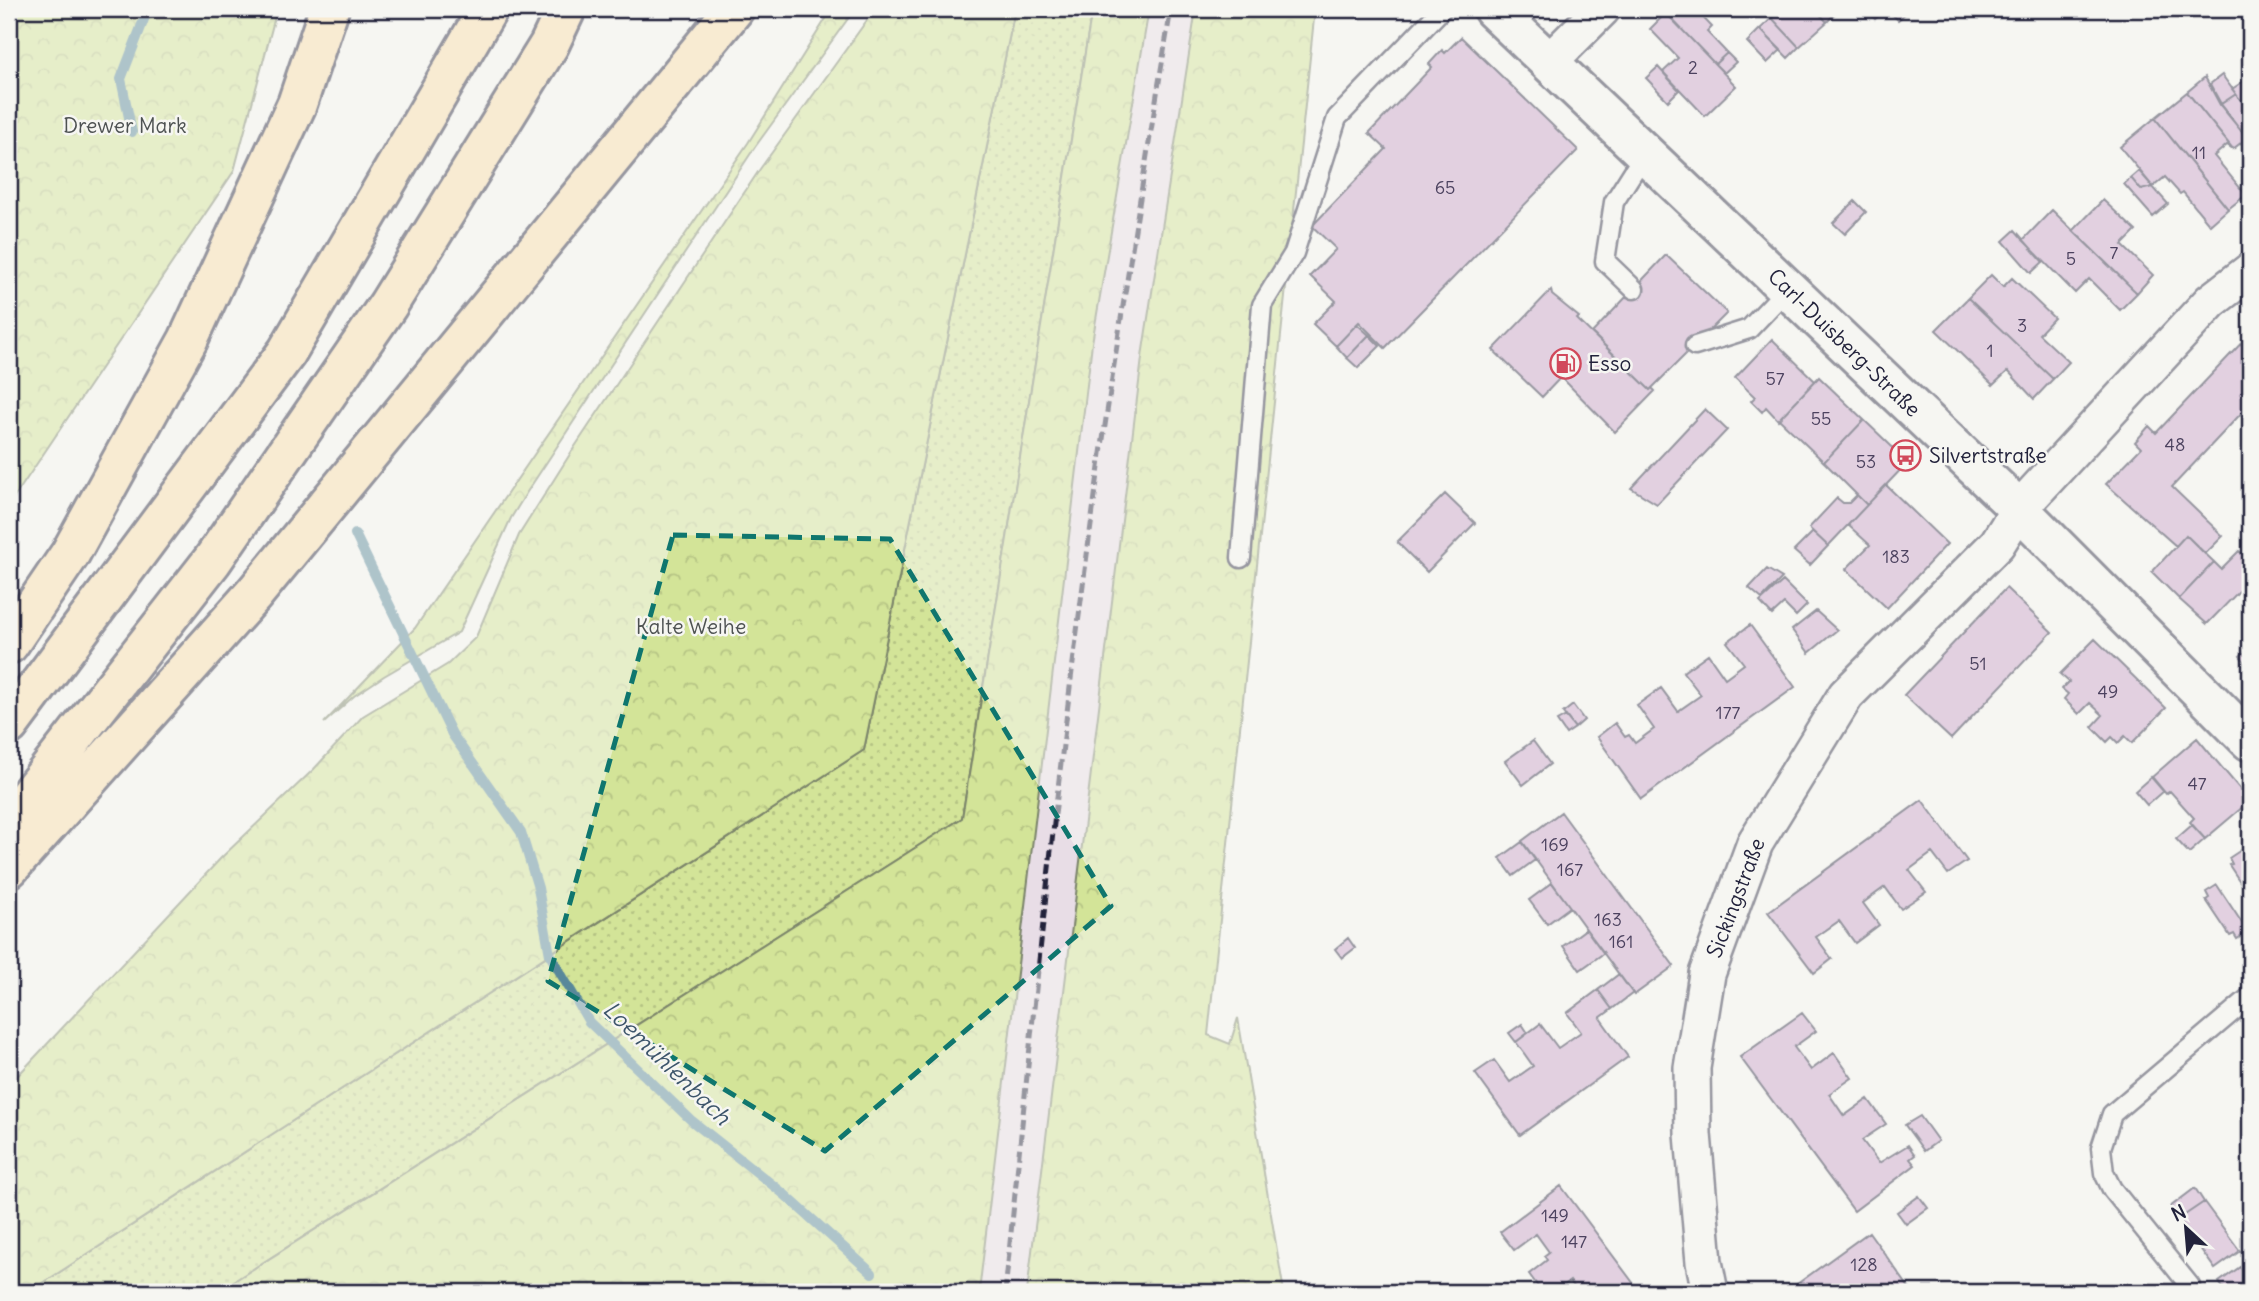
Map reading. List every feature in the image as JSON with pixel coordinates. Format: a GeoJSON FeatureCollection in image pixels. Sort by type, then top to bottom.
{"type":"FeatureCollection","features":[{"type":"Feature","properties":{"kind":"highway"},"geometry":{"type":"LineString","coordinates":[[9,644],[70,554],[188,340],[298,104],[329,9]]}},
{"type":"Feature","properties":{"kind":"highway"},"geometry":{"type":"LineString","coordinates":[[9,725],[287,352],[488,9]]}},
{"type":"Feature","properties":{"kind":"highway"},"geometry":{"type":"LineString","coordinates":[[9,821],[212,561],[380,317],[549,45],[566,9]]}},
{"type":"Feature","properties":{"kind":"highway"},"geometry":{"type":"LineString","coordinates":[[9,869],[254,594],[734,9]]}},
{"type":"Feature","properties":{"kind":"main road","name":"Carl-Duisberg-Straße"},"geometry":{"type":"LineString","coordinates":[[1493,9],[2019,509],[2250,741]]}},
{"type":"Feature","properties":{"kind":"street"},"geometry":{"type":"LineString","coordinates":[[1549,62],[1602,9]]}},
{"type":"Feature","properties":{"kind":"street"},"geometry":{"type":"LineString","coordinates":[[2019,509],[2211,301],[2250,271]]}},
{"type":"Feature","properties":{"kind":"street","name":"Sickingstraße"},"geometry":{"type":"LineString","coordinates":[[1710,1292],[1704,1262],[1693,1134],[1692,1068],[1707,974],[1755,843],[1846,695],[1997,544],[2019,509]]}},
{"type":"Feature","properties":{"kind":"lane"},"geometry":{"type":"LineString","coordinates":[[1241,558],[1262,305],[1294,253],[1338,118],[1442,9]]}},
{"type":"Feature","properties":{"kind":"lane"},"geometry":{"type":"LineString","coordinates":[[1634,289],[1605,261],[1614,202],[1645,153]]}},
{"type":"Feature","properties":{"kind":"lane"},"geometry":{"type":"LineString","coordinates":[[1695,345],[1749,329],[1787,289]]}},
{"type":"Feature","properties":{"kind":"lane"},"geometry":{"type":"LineString","coordinates":[[2190,1286],[2112,1189],[2104,1173],[2101,1148],[2112,1114],[2250,998]]}},
{"type":"Feature","properties":{"kind":"highlighted area"},"geometry":{"type":"Polygon","coordinates":[[[673,535],[890,539],[1111,906],[825,1151],[548,981],[673,535]]]}},
{"type":"Feature","properties":{"kind":"shaded area"},"geometry":{"type":"Polygon","coordinates":[[[1149,9],[1196,9],[1143,350],[1027,1292],[979,1292],[1092,343],[1149,9]]]}},
{"type":"Feature","properties":{"kind":"green space","name":"Drewer Mark"},"geometry":{"type":"Polygon","coordinates":[[[9,9],[277,9],[234,171],[9,505],[9,9]]]}},
{"type":"Feature","properties":{"kind":"green space"},"geometry":{"type":"Polygon","coordinates":[[[832,9],[855,9],[755,147],[527,492],[511,518],[459,632],[354,696],[324,723],[415,628],[748,143],[832,9]]]}},
{"type":"Feature","properties":{"kind":"green space","name":"Kalte Weihe"},"geometry":{"type":"Polygon","coordinates":[[[875,9],[1015,9],[864,750],[29,1292],[9,1292],[9,1085],[221,858],[314,769],[363,716],[448,664],[476,637],[519,535],[572,451],[760,169],[875,9]]]}},
{"type":"Feature","properties":{"kind":"green space"},"geometry":{"type":"Polygon","coordinates":[[[1015,9],[1092,9],[962,818],[217,1292],[29,1292],[864,750],[1015,9]]]}},
{"type":"Feature","properties":{"kind":"green space"},"geometry":{"type":"Polygon","coordinates":[[[1092,9],[1149,9],[1092,343],[979,1292],[217,1292],[962,818],[1092,9]]]}},
{"type":"Feature","properties":{"kind":"green space"},"geometry":{"type":"Polygon","coordinates":[[[1196,9],[1315,9],[1208,1035],[1230,1044],[1238,1018],[1284,1292],[1027,1292],[1143,350],[1196,9]]]}},
{"type":"Feature","properties":{"kind":"building"},"geometry":{"type":"Polygon","coordinates":[[[1670,9],[1695,9],[1712,27],[1707,32],[1727,53],[1715,64],[1666,13],[1670,9]]]}},
{"type":"Feature","properties":{"kind":"building"},"geometry":{"type":"Polygon","coordinates":[[[1741,9],[1762,9],[1751,19],[1741,9]]]}},
{"type":"Feature","properties":{"kind":"building"},"geometry":{"type":"Polygon","coordinates":[[[1777,9],[1815,9],[1827,22],[1799,47],[1772,18],[1779,11],[1777,9]]]}},
{"type":"Feature","properties":{"kind":"building"},"geometry":{"type":"Polygon","coordinates":[[[1815,9],[1839,9],[1827,22],[1815,9]]]}},
{"type":"Feature","properties":{"kind":"building"},"geometry":{"type":"Polygon","coordinates":[[[1866,9],[1886,9],[1875,19],[1866,9]]]}},
{"type":"Feature","properties":{"kind":"building"},"geometry":{"type":"Polygon","coordinates":[[[1887,9],[1910,9],[1898,20],[1887,9]]]}},
{"type":"Feature","properties":{"kind":"building"},"geometry":{"type":"Polygon","coordinates":[[[1666,13],[1736,86],[1705,116],[1663,72],[1678,58],[1650,29],[1666,13]]]}},
{"type":"Feature","properties":{"kind":"building"},"geometry":{"type":"Polygon","coordinates":[[[1772,18],[1799,47],[1788,58],[1760,29],[1772,18]]]}},
{"type":"Feature","properties":{"kind":"building"},"geometry":{"type":"Polygon","coordinates":[[[1760,29],[1781,50],[1767,63],[1747,42],[1760,29]]]}},
{"type":"Feature","properties":{"kind":"building"},"geometry":{"type":"Polygon","coordinates":[[[1461,37],[1578,150],[1385,348],[1359,322],[1336,346],[1313,324],[1336,301],[1310,276],[1336,249],[1312,226],[1386,149],[1369,133],[1432,67],[1429,64],[1442,50],[1445,53],[1461,37]]]}},
{"type":"Feature","properties":{"kind":"building"},"geometry":{"type":"Polygon","coordinates":[[[1727,53],[1736,62],[1724,73],[1715,64],[1727,53]]]}},
{"type":"Feature","properties":{"kind":"building"},"geometry":{"type":"Polygon","coordinates":[[[1658,67],[1679,90],[1668,101],[1646,78],[1658,67]]]}},
{"type":"Feature","properties":{"kind":"building"},"geometry":{"type":"Polygon","coordinates":[[[2222,75],[2236,94],[2221,104],[2210,84],[2222,75]]]}},
{"type":"Feature","properties":{"kind":"building"},"geometry":{"type":"Polygon","coordinates":[[[2205,77],[2220,105],[2247,138],[2233,149],[2187,92],[2205,77]]]}},
{"type":"Feature","properties":{"kind":"building"},"geometry":{"type":"Polygon","coordinates":[[[2250,77],[2250,112],[2232,89],[2250,77]]]}},
{"type":"Feature","properties":{"kind":"building"},"geometry":{"type":"Polygon","coordinates":[[[2187,92],[2233,149],[2227,145],[2214,156],[2246,195],[2228,209],[2155,118],[2187,92]]]}},
{"type":"Feature","properties":{"kind":"building"},"geometry":{"type":"Polygon","coordinates":[[[2236,94],[2250,112],[2248,139],[2221,104],[2236,94]]]}},
{"type":"Feature","properties":{"kind":"building"},"geometry":{"type":"Polygon","coordinates":[[[2155,118],[2228,209],[2210,225],[2183,192],[2180,194],[2165,177],[2153,187],[2120,147],[2155,118]]]}},
{"type":"Feature","properties":{"kind":"building"},"geometry":{"type":"Polygon","coordinates":[[[2139,171],[2153,187],[2141,190],[2131,178],[2139,171]]]}},
{"type":"Feature","properties":{"kind":"building"},"geometry":{"type":"Polygon","coordinates":[[[2131,178],[2141,190],[2153,187],[2168,204],[2153,217],[2124,184],[2131,178]]]}},
{"type":"Feature","properties":{"kind":"building"},"geometry":{"type":"Polygon","coordinates":[[[2103,200],[2136,231],[2122,245],[2153,275],[2137,293],[2073,231],[2103,200]]]}},
{"type":"Feature","properties":{"kind":"building"},"geometry":{"type":"Polygon","coordinates":[[[1855,201],[1866,212],[1845,234],[1833,223],[1855,201]]]}},
{"type":"Feature","properties":{"kind":"building"},"geometry":{"type":"Polygon","coordinates":[[[2052,210],[2137,293],[2120,310],[2089,279],[2075,293],[2023,240],[2052,210]]]}},
{"type":"Feature","properties":{"kind":"building"},"geometry":{"type":"Polygon","coordinates":[[[2015,230],[2043,262],[2031,273],[2003,241],[2015,230]]]}},
{"type":"Feature","properties":{"kind":"building"},"geometry":{"type":"Polygon","coordinates":[[[1666,255],[1727,313],[1650,390],[1592,333],[1666,255]]]}},
{"type":"Feature","properties":{"kind":"building"},"geometry":{"type":"Polygon","coordinates":[[[1991,275],[2003,287],[2012,278],[2054,318],[2039,334],[2069,362],[2053,379],[1968,298],[1991,275]]]}},
{"type":"Feature","properties":{"kind":"building","name":"Esso"},"geometry":{"type":"Polygon","coordinates":[[[1551,290],[1552,295],[1579,317],[1577,319],[1650,390],[1652,388],[1655,391],[1615,432],[1561,377],[1542,397],[1493,350],[1551,290]]]}},
{"type":"Feature","properties":{"kind":"building"},"geometry":{"type":"Polygon","coordinates":[[[1968,298],[2053,379],[2034,399],[2008,371],[1993,385],[1936,330],[1968,298]]]}},
{"type":"Feature","properties":{"kind":"building"},"geometry":{"type":"Polygon","coordinates":[[[1357,324],[1369,335],[1347,358],[1336,346],[1357,324]]]}},
{"type":"Feature","properties":{"kind":"building"},"geometry":{"type":"Polygon","coordinates":[[[1369,335],[1380,346],[1358,368],[1347,358],[1369,335]]]}},
{"type":"Feature","properties":{"kind":"building"},"geometry":{"type":"Polygon","coordinates":[[[2249,335],[2250,404],[2172,487],[2223,536],[2205,554],[2186,535],[2176,546],[2106,484],[2141,448],[2135,442],[2149,426],[2156,433],[2249,335]]]}},
{"type":"Feature","properties":{"kind":"building"},"geometry":{"type":"Polygon","coordinates":[[[1772,339],[1815,381],[1778,420],[1766,407],[1762,412],[1751,401],[1755,397],[1735,378],[1772,339]]]}},
{"type":"Feature","properties":{"kind":"building"},"geometry":{"type":"Polygon","coordinates":[[[1819,377],[1864,420],[1824,462],[1779,419],[1819,377]]]}},
{"type":"Feature","properties":{"kind":"building"},"geometry":{"type":"Polygon","coordinates":[[[1705,409],[1727,430],[1657,504],[1631,488],[1705,409]]]}},
{"type":"Feature","properties":{"kind":"building"},"geometry":{"type":"Polygon","coordinates":[[[1864,420],[1908,462],[1867,505],[1824,462],[1864,420]]]}},
{"type":"Feature","properties":{"kind":"building"},"geometry":{"type":"Polygon","coordinates":[[[1886,485],[1947,544],[1887,608],[1846,569],[1870,545],[1848,525],[1886,485]]]}},
{"type":"Feature","properties":{"kind":"building"},"geometry":{"type":"Polygon","coordinates":[[[1445,494],[1475,523],[1427,572],[1397,542],[1445,494]]]}},
{"type":"Feature","properties":{"kind":"building"},"geometry":{"type":"Polygon","coordinates":[[[1857,495],[1867,505],[1828,546],[1809,528],[1837,498],[1843,503],[1849,503],[1857,495]]]}},
{"type":"Feature","properties":{"kind":"building"},"geometry":{"type":"Polygon","coordinates":[[[1813,532],[1828,546],[1810,565],[1794,551],[1813,532]]]}},
{"type":"Feature","properties":{"kind":"building"},"geometry":{"type":"Polygon","coordinates":[[[2186,535],[2214,562],[2179,599],[2152,572],[2186,535]]]}},
{"type":"Feature","properties":{"kind":"building"},"geometry":{"type":"Polygon","coordinates":[[[2239,551],[2250,561],[2250,586],[2245,592],[2241,589],[2207,624],[2179,599],[2214,562],[2221,569],[2239,551]]]}},
{"type":"Feature","properties":{"kind":"building"},"geometry":{"type":"Polygon","coordinates":[[[1767,569],[1782,578],[1762,599],[1749,588],[1767,569]]]}},
{"type":"Feature","properties":{"kind":"building"},"geometry":{"type":"Polygon","coordinates":[[[1783,581],[1807,605],[1796,616],[1784,604],[1772,615],[1760,602],[1783,581]]]}},
{"type":"Feature","properties":{"kind":"building"},"geometry":{"type":"Polygon","coordinates":[[[2006,588],[2052,632],[1951,739],[1904,695],[2006,588]]]}},
{"type":"Feature","properties":{"kind":"building"},"geometry":{"type":"Polygon","coordinates":[[[1816,611],[1837,630],[1809,653],[1792,630],[1816,611]]]}},
{"type":"Feature","properties":{"kind":"building"},"geometry":{"type":"Polygon","coordinates":[[[1750,625],[1795,687],[1641,799],[1597,737],[1615,723],[1625,737],[1629,735],[1635,743],[1654,729],[1637,705],[1661,688],[1678,711],[1701,695],[1683,672],[1708,654],[1725,678],[1744,664],[1727,642],[1750,625]]]}},
{"type":"Feature","properties":{"kind":"building"},"geometry":{"type":"Polygon","coordinates":[[[2095,639],[2166,708],[2132,743],[2125,736],[2118,743],[2112,737],[2107,742],[2092,727],[2103,715],[2090,703],[2079,714],[2064,699],[2068,694],[2062,689],[2069,682],[2060,674],[2095,639]]]}},
{"type":"Feature","properties":{"kind":"building"},"geometry":{"type":"Polygon","coordinates":[[[2250,648],[2250,668],[2240,656],[2250,648]]]}},
{"type":"Feature","properties":{"kind":"building"},"geometry":{"type":"Polygon","coordinates":[[[1573,705],[1584,720],[1575,728],[1563,713],[1573,705]]]}},
{"type":"Feature","properties":{"kind":"building"},"geometry":{"type":"Polygon","coordinates":[[[1566,716],[1575,728],[1566,734],[1557,721],[1566,716]]]}},
{"type":"Feature","properties":{"kind":"building"},"geometry":{"type":"Polygon","coordinates":[[[2197,738],[2250,801],[2205,839],[2190,822],[2194,818],[2170,791],[2166,794],[2152,777],[2197,738]]]}},
{"type":"Feature","properties":{"kind":"building"},"geometry":{"type":"Polygon","coordinates":[[[1533,741],[1550,764],[1523,785],[1505,761],[1533,741]]]}},
{"type":"Feature","properties":{"kind":"building"},"geometry":{"type":"Polygon","coordinates":[[[2151,777],[2163,791],[2147,805],[2135,791],[2151,777]]]}},
{"type":"Feature","properties":{"kind":"building"},"geometry":{"type":"Polygon","coordinates":[[[1922,800],[1967,861],[1948,874],[1932,853],[1909,870],[1926,892],[1901,909],[1885,887],[1863,903],[1879,925],[1855,943],[1839,921],[1816,937],[1832,959],[1814,973],[1768,912],[1922,800]]]}},
{"type":"Feature","properties":{"kind":"building"},"geometry":{"type":"Polygon","coordinates":[[[1561,812],[1674,966],[1634,995],[1522,841],[1561,812]]]}},
{"type":"Feature","properties":{"kind":"building"},"geometry":{"type":"Polygon","coordinates":[[[2192,825],[2205,839],[2189,853],[2176,839],[2192,825]]]}},
{"type":"Feature","properties":{"kind":"building"},"geometry":{"type":"Polygon","coordinates":[[[1522,842],[1535,860],[1513,876],[1500,858],[1522,842]]]}},
{"type":"Feature","properties":{"kind":"building"},"geometry":{"type":"Polygon","coordinates":[[[2250,844],[2250,897],[2229,865],[2232,864],[2229,858],[2250,844]]]}},
{"type":"Feature","properties":{"kind":"building"},"geometry":{"type":"Polygon","coordinates":[[[1552,883],[1570,907],[1547,924],[1529,900],[1552,883]]]}},
{"type":"Feature","properties":{"kind":"building"},"geometry":{"type":"Polygon","coordinates":[[[2217,885],[2248,932],[2237,939],[2234,934],[2230,936],[2206,900],[2209,898],[2206,892],[2217,885]]]}},
{"type":"Feature","properties":{"kind":"building"},"geometry":{"type":"Polygon","coordinates":[[[1586,929],[1604,953],[1580,970],[1563,946],[1586,929]]]}},
{"type":"Feature","properties":{"kind":"building"},"geometry":{"type":"Polygon","coordinates":[[[1348,938],[1355,948],[1342,958],[1335,949],[1348,938]]]}},
{"type":"Feature","properties":{"kind":"building"},"geometry":{"type":"Polygon","coordinates":[[[1619,974],[1633,993],[1612,1009],[1598,990],[1619,974]]]}},
{"type":"Feature","properties":{"kind":"building"},"geometry":{"type":"Polygon","coordinates":[[[1598,990],[1612,1009],[1600,1018],[1628,1057],[1520,1135],[1475,1073],[1494,1060],[1510,1082],[1533,1066],[1516,1042],[1540,1024],[1558,1048],[1581,1032],[1567,1013],[1598,990]]]}},
{"type":"Feature","properties":{"kind":"building"},"geometry":{"type":"Polygon","coordinates":[[[1802,1013],[1816,1031],[1794,1047],[1811,1070],[1834,1053],[1852,1078],[1829,1094],[1844,1116],[1868,1099],[1886,1124],[1862,1140],[1879,1163],[1908,1145],[1915,1155],[1910,1159],[1915,1165],[1854,1211],[1740,1057],[1802,1013]]]}},
{"type":"Feature","properties":{"kind":"building"},"geometry":{"type":"Polygon","coordinates":[[[1522,1024],[1528,1033],[1516,1042],[1509,1033],[1522,1024]]]}},
{"type":"Feature","properties":{"kind":"building"},"geometry":{"type":"Polygon","coordinates":[[[1920,1116],[1938,1141],[1924,1151],[1905,1125],[1920,1116]]]}},
{"type":"Feature","properties":{"kind":"building"},"geometry":{"type":"Polygon","coordinates":[[[1561,1186],[1640,1292],[1578,1292],[1570,1281],[1555,1292],[1542,1292],[1529,1274],[1547,1260],[1544,1256],[1549,1252],[1536,1234],[1514,1250],[1500,1232],[1561,1186]]]}},
{"type":"Feature","properties":{"kind":"building"},"geometry":{"type":"Polygon","coordinates":[[[2195,1188],[2204,1202],[2179,1219],[2170,1207],[2195,1188]]]}},
{"type":"Feature","properties":{"kind":"building"},"geometry":{"type":"Polygon","coordinates":[[[1919,1196],[1928,1208],[1906,1224],[1897,1212],[1919,1196]]]}},
{"type":"Feature","properties":{"kind":"building"},"geometry":{"type":"Polygon","coordinates":[[[2204,1202],[2240,1251],[2215,1269],[2179,1219],[2204,1202]]]}},
{"type":"Feature","properties":{"kind":"building"},"geometry":{"type":"Polygon","coordinates":[[[1869,1232],[1912,1292],[1884,1292],[1879,1285],[1868,1292],[1786,1292],[1869,1232]]]}},
{"type":"Feature","properties":{"kind":"building"},"geometry":{"type":"Polygon","coordinates":[[[2240,1267],[2250,1281],[2250,1292],[2226,1292],[2219,1282],[2240,1267]]]}},
{"type":"Feature","properties":{"kind":"waterway","name":"Loemühlenbach"},"geometry":{"type":"LineString","coordinates":[[132,132],[121,79],[148,9]]}},
{"type":"Feature","properties":{"kind":"waterway","name":"Loemühlenbach"},"geometry":{"type":"LineString","coordinates":[[355,534],[452,734],[521,832],[538,888],[550,955],[589,1022],[692,1121],[784,1194],[872,1273]]}},
{"type":"Feature","properties":{"kind":"railway"},"geometry":{"type":"LineString","coordinates":[[1005,1292],[1075,647],[1116,350],[1171,9]]}},
{"type":"Feature","properties":{"kind":"place","name":"Esso"},"geometry":{"type":"Point","coordinates":[1565,364]}},
{"type":"Feature","properties":{"kind":"place","name":"Silvertstraße"},"geometry":{"type":"Point","coordinates":[1906,456]}}]}
